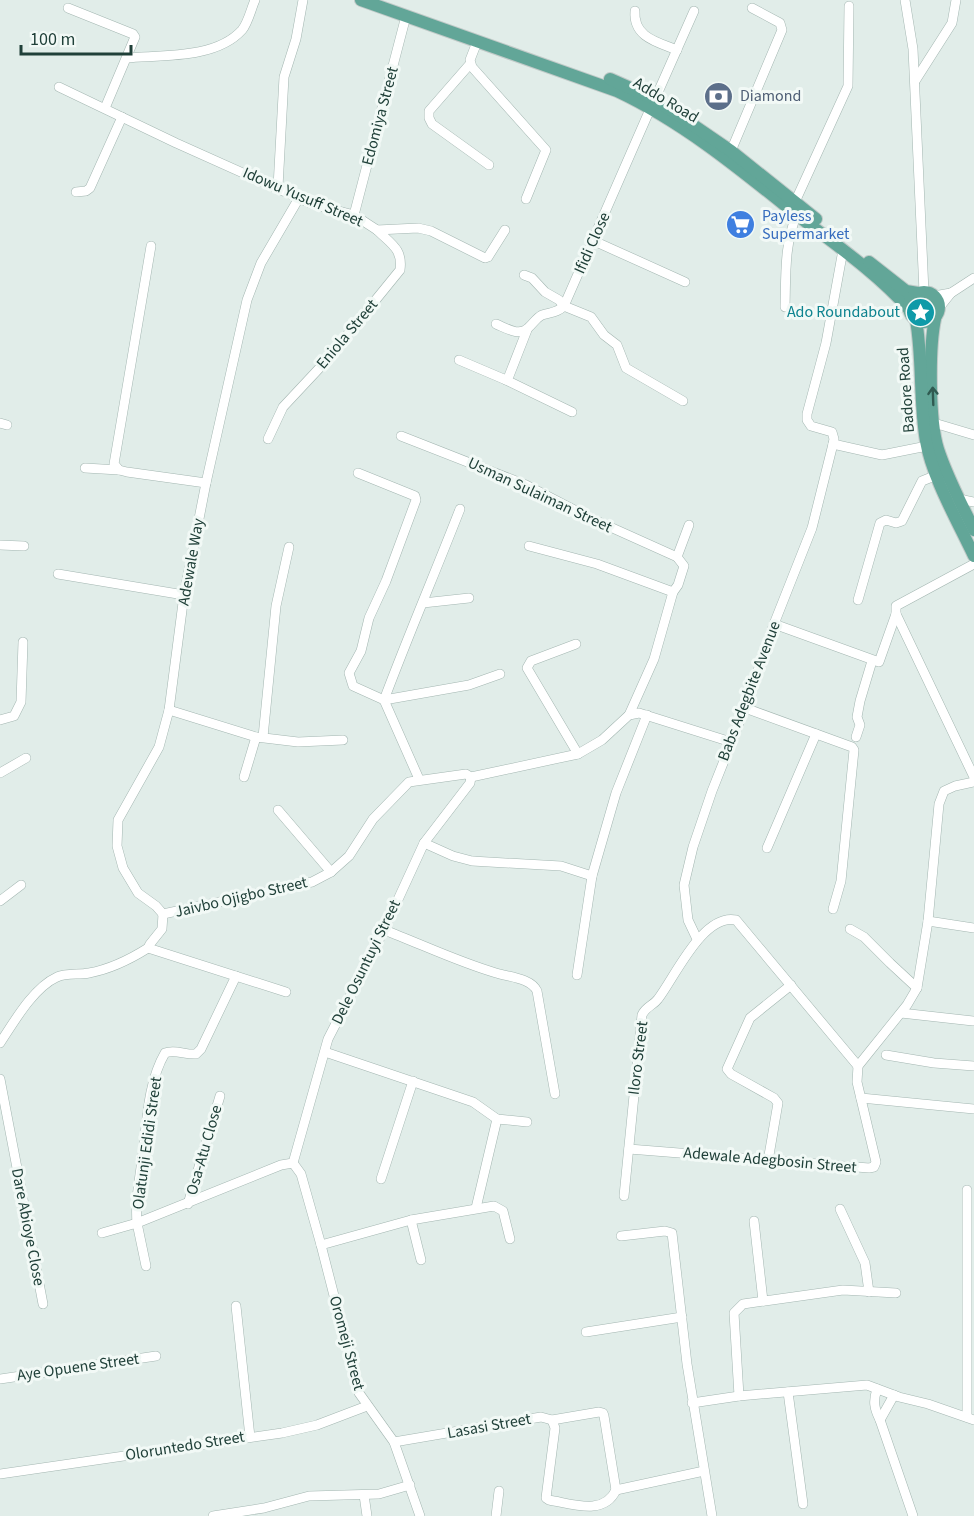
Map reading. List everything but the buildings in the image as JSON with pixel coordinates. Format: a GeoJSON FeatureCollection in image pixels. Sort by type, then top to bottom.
{"type":"FeatureCollection","features":[{"type":"Feature","properties":{"kind":"main road","name":"Addo Road"},"geometry":{"type":"LineString","coordinates":[[361,0],[653,103],[906,291],[930,302]]}},
{"type":"Feature","properties":{"kind":"main road","name":"Addo Road"},"geometry":{"type":"LineString","coordinates":[[384,0],[619,82],[731,151],[909,309],[911,316],[916,320]]}},
{"type":"Feature","properties":{"kind":"main road"},"geometry":{"type":"LineString","coordinates":[[909,309],[911,298],[930,302],[924,322],[916,320]]}},
{"type":"Feature","properties":{"kind":"main road","name":"Badore Road"},"geometry":{"type":"LineString","coordinates":[[930,302],[934,423],[937,447],[974,530]]}},
{"type":"Feature","properties":{"kind":"main road","name":"Badore Road"},"geometry":{"type":"LineString","coordinates":[[916,320],[921,352],[922,417],[927,446],[937,475],[974,556]]}},
{"type":"Feature","properties":{"kind":"street"},"geometry":{"type":"LineString","coordinates":[[127,58],[203,51],[219,46],[243,29],[255,0]]}},
{"type":"Feature","properties":{"kind":"street"},"geometry":{"type":"LineString","coordinates":[[278,187],[284,77],[296,39],[303,0]]}},
{"type":"Feature","properties":{"kind":"street"},"geometry":{"type":"LineString","coordinates":[[905,0],[912,32],[930,302],[951,293],[974,278]]}},
{"type":"Feature","properties":{"kind":"street"},"geometry":{"type":"LineString","coordinates":[[915,81],[952,23],[956,0]]}},
{"type":"Feature","properties":{"kind":"street"},"geometry":{"type":"LineString","coordinates":[[785,307],[787,247],[796,208],[848,86],[849,6]]}},
{"type":"Feature","properties":{"kind":"street"},"geometry":{"type":"LineString","coordinates":[[68,8],[133,34],[135,37],[105,108]]}},
{"type":"Feature","properties":{"kind":"street"},"geometry":{"type":"LineString","coordinates":[[731,151],[782,30],[780,22],[753,8]]}},
{"type":"Feature","properties":{"kind":"street"},"geometry":{"type":"LineString","coordinates":[[635,11],[634,19],[642,34],[677,50]]}},
{"type":"Feature","properties":{"kind":"street","name":"Ifidi Close"},"geometry":{"type":"LineString","coordinates":[[564,306],[694,11]]}},
{"type":"Feature","properties":{"kind":"street","name":"Edomiya Street"},"geometry":{"type":"LineString","coordinates":[[354,215],[406,16]]}},
{"type":"Feature","properties":{"kind":"street"},"geometry":{"type":"LineString","coordinates":[[477,42],[470,64],[429,111],[429,118],[432,124],[489,165]]}},
{"type":"Feature","properties":{"kind":"street"},"geometry":{"type":"LineString","coordinates":[[470,64],[546,150],[526,199]]}},
{"type":"Feature","properties":{"kind":"street","name":"Idowu Yusuff Street"},"geometry":{"type":"LineString","coordinates":[[59,87],[312,204],[354,215],[377,230],[418,228],[430,231],[485,258],[488,257],[505,230]]}},
{"type":"Feature","properties":{"kind":"street"},"geometry":{"type":"LineString","coordinates":[[76,192],[90,188],[122,117]]}},
{"type":"Feature","properties":{"kind":"street","name":"Adewale Way"},"geometry":{"type":"LineString","coordinates":[[163,914],[138,893],[123,868],[117,846],[118,820],[159,747],[169,710],[184,595],[206,483],[253,280],[299,198]]}},
{"type":"Feature","properties":{"kind":"street","name":"Eniola Street"},"geometry":{"type":"LineString","coordinates":[[268,439],[283,407],[326,362],[400,270],[399,252],[377,230]]}},
{"type":"Feature","properties":{"kind":"street"},"geometry":{"type":"LineString","coordinates":[[594,241],[685,282]]}},
{"type":"Feature","properties":{"kind":"street"},"geometry":{"type":"LineString","coordinates":[[119,470],[114,464],[151,246]]}},
{"type":"Feature","properties":{"kind":"street"},"geometry":{"type":"LineString","coordinates":[[843,250],[826,343],[807,420],[811,426],[832,432],[833,444],[882,455],[927,446]]}},
{"type":"Feature","properties":{"kind":"street"},"geometry":{"type":"LineString","coordinates":[[525,275],[532,278],[545,292],[559,300],[564,306],[591,317],[604,335],[617,345],[626,368],[683,401]]}},
{"type":"Feature","properties":{"kind":"street"},"geometry":{"type":"LineString","coordinates":[[506,380],[527,330],[533,322],[543,315],[555,313],[564,306]]}},
{"type":"Feature","properties":{"kind":"street"},"geometry":{"type":"LineString","coordinates":[[496,324],[513,331],[527,330]]}},
{"type":"Feature","properties":{"kind":"street"},"geometry":{"type":"LineString","coordinates":[[459,360],[572,412]]}},
{"type":"Feature","properties":{"kind":"street"},"geometry":{"type":"LineString","coordinates":[[934,423],[974,435]]}},
{"type":"Feature","properties":{"kind":"street","name":"Usman Sulaiman Street"},"geometry":{"type":"LineString","coordinates":[[401,436],[526,485],[588,517],[677,557]]}},
{"type":"Feature","properties":{"kind":"street","name":"Babs Adegbite Avenue"},"geometry":{"type":"LineString","coordinates":[[697,939],[688,920],[684,885],[693,847],[774,624],[812,528],[833,444]]}},
{"type":"Feature","properties":{"kind":"street"},"geometry":{"type":"LineString","coordinates":[[85,468],[119,470],[206,483]]}},
{"type":"Feature","properties":{"kind":"street"},"geometry":{"type":"LineString","coordinates":[[358,473],[415,496],[416,500],[386,581],[369,618],[361,651],[349,673],[353,686],[384,700],[470,685],[500,674]]}},
{"type":"Feature","properties":{"kind":"street"},"geometry":{"type":"LineString","coordinates":[[858,600],[880,523],[886,520],[896,523],[902,521],[922,481],[937,475]]}},
{"type":"Feature","properties":{"kind":"street"},"geometry":{"type":"LineString","coordinates":[[959,499],[974,502]]}},
{"type":"Feature","properties":{"kind":"street"},"geometry":{"type":"LineString","coordinates":[[419,779],[384,700],[413,622],[423,603],[460,509]]}},
{"type":"Feature","properties":{"kind":"street"},"geometry":{"type":"LineString","coordinates":[[629,715],[654,659],[673,592],[678,585],[684,566],[677,557],[689,525]]}},
{"type":"Feature","properties":{"kind":"street"},"geometry":{"type":"LineString","coordinates":[[0,545],[24,546]]}},
{"type":"Feature","properties":{"kind":"street"},"geometry":{"type":"LineString","coordinates":[[529,546],[597,564],[673,592]]}},
{"type":"Feature","properties":{"kind":"street"},"geometry":{"type":"LineString","coordinates":[[243,777],[259,737],[276,606],[289,548]]}},
{"type":"Feature","properties":{"kind":"street"},"geometry":{"type":"LineString","coordinates":[[774,624],[879,662],[882,659],[896,614],[896,606],[974,564]]}},
{"type":"Feature","properties":{"kind":"street"},"geometry":{"type":"LineString","coordinates":[[58,574],[184,595]]}},
{"type":"Feature","properties":{"kind":"street"},"geometry":{"type":"LineString","coordinates":[[423,603],[469,598]]}},
{"type":"Feature","properties":{"kind":"street"},"geometry":{"type":"LineString","coordinates":[[896,614],[974,777]]}},
{"type":"Feature","properties":{"kind":"street"},"geometry":{"type":"LineString","coordinates":[[0,720],[14,716],[21,702],[23,642]]}},
{"type":"Feature","properties":{"kind":"street"},"geometry":{"type":"LineString","coordinates":[[576,644],[531,661],[527,664],[527,668],[578,754]]}},
{"type":"Feature","properties":{"kind":"street"},"geometry":{"type":"LineString","coordinates":[[856,737],[860,725],[857,717],[860,701],[872,661]]}},
{"type":"Feature","properties":{"kind":"street"},"geometry":{"type":"LineString","coordinates":[[745,708],[852,747],[854,750],[841,881],[833,909]]}},
{"type":"Feature","properties":{"kind":"street"},"geometry":{"type":"LineString","coordinates":[[169,710],[259,737],[298,742],[343,740]]}},
{"type":"Feature","properties":{"kind":"street"},"geometry":{"type":"LineString","coordinates":[[629,715],[639,713],[647,715],[730,742]]}},
{"type":"Feature","properties":{"kind":"street","name":"Jaivbo Ojigbo Street"},"geometry":{"type":"LineString","coordinates":[[148,948],[162,929],[163,914],[312,882],[331,872],[349,856],[374,819],[404,786],[419,779],[466,774],[471,777],[578,754],[602,740],[629,715]]}},
{"type":"Feature","properties":{"kind":"street"},"geometry":{"type":"LineString","coordinates":[[577,975],[592,876],[616,793],[647,715]]}},
{"type":"Feature","properties":{"kind":"street"},"geometry":{"type":"LineString","coordinates":[[767,848],[816,734]]}},
{"type":"Feature","properties":{"kind":"street"},"geometry":{"type":"LineString","coordinates":[[0,772],[26,758]]}},
{"type":"Feature","properties":{"kind":"street","name":"Dele Osuntuyi Street"},"geometry":{"type":"LineString","coordinates":[[293,1163],[328,1039],[384,930],[424,843],[470,783],[471,777]]}},
{"type":"Feature","properties":{"kind":"street"},"geometry":{"type":"LineString","coordinates":[[697,939],[714,925],[730,918],[736,920],[858,1066],[901,1013],[917,988],[928,921],[939,804],[944,791],[974,782]]}},
{"type":"Feature","properties":{"kind":"street"},"geometry":{"type":"LineString","coordinates":[[278,810],[331,872]]}},
{"type":"Feature","properties":{"kind":"street"},"geometry":{"type":"LineString","coordinates":[[424,843],[453,856],[472,861],[561,866],[592,876]]}},
{"type":"Feature","properties":{"kind":"street"},"geometry":{"type":"LineString","coordinates":[[0,901],[21,885]]}},
{"type":"Feature","properties":{"kind":"street"},"geometry":{"type":"LineString","coordinates":[[928,921],[974,927]]}},
{"type":"Feature","properties":{"kind":"street"},"geometry":{"type":"LineString","coordinates":[[850,929],[864,936],[917,988]]}},
{"type":"Feature","properties":{"kind":"street"},"geometry":{"type":"LineString","coordinates":[[384,930],[492,972],[529,982],[535,986],[555,1094]]}},
{"type":"Feature","properties":{"kind":"street","name":"Iloro Street"},"geometry":{"type":"LineString","coordinates":[[624,1196],[642,1015],[648,1006],[656,1002],[697,939]]}},
{"type":"Feature","properties":{"kind":"street"},"geometry":{"type":"LineString","coordinates":[[0,1043],[22,1010],[45,984],[64,975],[86,974],[107,969],[127,961],[148,948],[286,992]]}},
{"type":"Feature","properties":{"kind":"street","name":"Olatunji Edidi Street"},"geometry":{"type":"LineString","coordinates":[[236,976],[201,1049],[196,1054],[172,1050],[165,1053],[160,1060],[149,1103],[136,1205],[137,1224],[293,1163]]}},
{"type":"Feature","properties":{"kind":"street"},"geometry":{"type":"LineString","coordinates":[[768,1161],[778,1102],[730,1074],[727,1069],[750,1018],[791,985]]}},
{"type":"Feature","properties":{"kind":"street"},"geometry":{"type":"LineString","coordinates":[[901,1013],[973,1021]]}},
{"type":"Feature","properties":{"kind":"street"},"geometry":{"type":"LineString","coordinates":[[325,1052],[473,1102],[496,1119],[527,1122]]}},
{"type":"Feature","properties":{"kind":"street"},"geometry":{"type":"LineString","coordinates":[[885,1054],[934,1063],[974,1066]]}},
{"type":"Feature","properties":{"kind":"street","name":"Adewale Adegbosin Street"},"geometry":{"type":"LineString","coordinates":[[629,1149],[874,1167],[876,1162],[857,1082],[858,1066]]}},
{"type":"Feature","properties":{"kind":"street","name":"Dare Abioye Close"},"geometry":{"type":"LineString","coordinates":[[0,1079],[43,1304]]}},
{"type":"Feature","properties":{"kind":"street"},"geometry":{"type":"LineString","coordinates":[[381,1179],[413,1082]]}},
{"type":"Feature","properties":{"kind":"street","name":"Osa-Atu Close"},"geometry":{"type":"LineString","coordinates":[[188,1204],[220,1096]]}},
{"type":"Feature","properties":{"kind":"street"},"geometry":{"type":"LineString","coordinates":[[861,1098],[974,1109]]}},
{"type":"Feature","properties":{"kind":"street"},"geometry":{"type":"LineString","coordinates":[[476,1208],[496,1119]]}},
{"type":"Feature","properties":{"kind":"street","name":"Oromeji Street"},"geometry":{"type":"LineString","coordinates":[[293,1163],[301,1174],[359,1392],[394,1442],[420,1516]]}},
{"type":"Feature","properties":{"kind":"street"},"geometry":{"type":"LineString","coordinates":[[692,1403],[739,1396],[867,1385],[970,1419],[971,1225],[967,1190]]}},
{"type":"Feature","properties":{"kind":"street"},"geometry":{"type":"LineString","coordinates":[[321,1245],[411,1220],[494,1206],[503,1210],[510,1239]]}},
{"type":"Feature","properties":{"kind":"street"},"geometry":{"type":"LineString","coordinates":[[840,1209],[865,1263],[868,1292]]}},
{"type":"Feature","properties":{"kind":"street"},"geometry":{"type":"LineString","coordinates":[[411,1220],[421,1260]]}},
{"type":"Feature","properties":{"kind":"street"},"geometry":{"type":"LineString","coordinates":[[754,1221],[763,1301]]}},
{"type":"Feature","properties":{"kind":"street"},"geometry":{"type":"LineString","coordinates":[[102,1233],[137,1224],[146,1266]]}},
{"type":"Feature","properties":{"kind":"street"},"geometry":{"type":"LineString","coordinates":[[621,1236],[665,1231],[672,1233],[692,1403],[712,1516]]}},
{"type":"Feature","properties":{"kind":"street"},"geometry":{"type":"LineString","coordinates":[[739,1396],[734,1314],[742,1304],[843,1290],[896,1293]]}},
{"type":"Feature","properties":{"kind":"street"},"geometry":{"type":"LineString","coordinates":[[236,1306],[249,1437]]}},
{"type":"Feature","properties":{"kind":"street"},"geometry":{"type":"LineString","coordinates":[[586,1332],[682,1317]]}},
{"type":"Feature","properties":{"kind":"street","name":"Aye Opuene Street"},"geometry":{"type":"LineString","coordinates":[[0,1379],[156,1356]]}},
{"type":"Feature","properties":{"kind":"street"},"geometry":{"type":"LineString","coordinates":[[878,1389],[873,1400],[875,1411],[913,1516]]}},
{"type":"Feature","properties":{"kind":"street"},"geometry":{"type":"LineString","coordinates":[[788,1392],[803,1504]]}},
{"type":"Feature","properties":{"kind":"street"},"geometry":{"type":"LineString","coordinates":[[880,1420],[894,1395]]}},
{"type":"Feature","properties":{"kind":"street","name":"Oloruntedo Street"},"geometry":{"type":"LineString","coordinates":[[0,1474],[282,1433],[317,1425],[367,1406]]}},
{"type":"Feature","properties":{"kind":"street"},"geometry":{"type":"LineString","coordinates":[[552,1420],[603,1413],[616,1490]]}},
{"type":"Feature","properties":{"kind":"street","name":"Lasasi Street"},"geometry":{"type":"LineString","coordinates":[[394,1442],[541,1417],[552,1420],[555,1428],[546,1498],[585,1507],[603,1507],[616,1490],[704,1471]]}},
{"type":"Feature","properties":{"kind":"street"},"geometry":{"type":"LineString","coordinates":[[213,1516],[264,1512],[309,1496],[382,1494],[410,1485]]}},
{"type":"Feature","properties":{"kind":"street"},"geometry":{"type":"LineString","coordinates":[[496,1516],[500,1491]]}},
{"type":"Feature","properties":{"kind":"street"},"geometry":{"type":"LineString","coordinates":[[364,1495],[367,1516]]}},
{"type":"Feature","properties":{"kind":"place","name":"Diamond"},"geometry":{"type":"Point","coordinates":[719,96]}},
{"type":"Feature","properties":{"kind":"place","name":"Payless Supermarket"},"geometry":{"type":"Point","coordinates":[741,225]}},
{"type":"Feature","properties":{"kind":"place","name":"Ado Roundabout"},"geometry":{"type":"Point","coordinates":[921,312]}}]}
